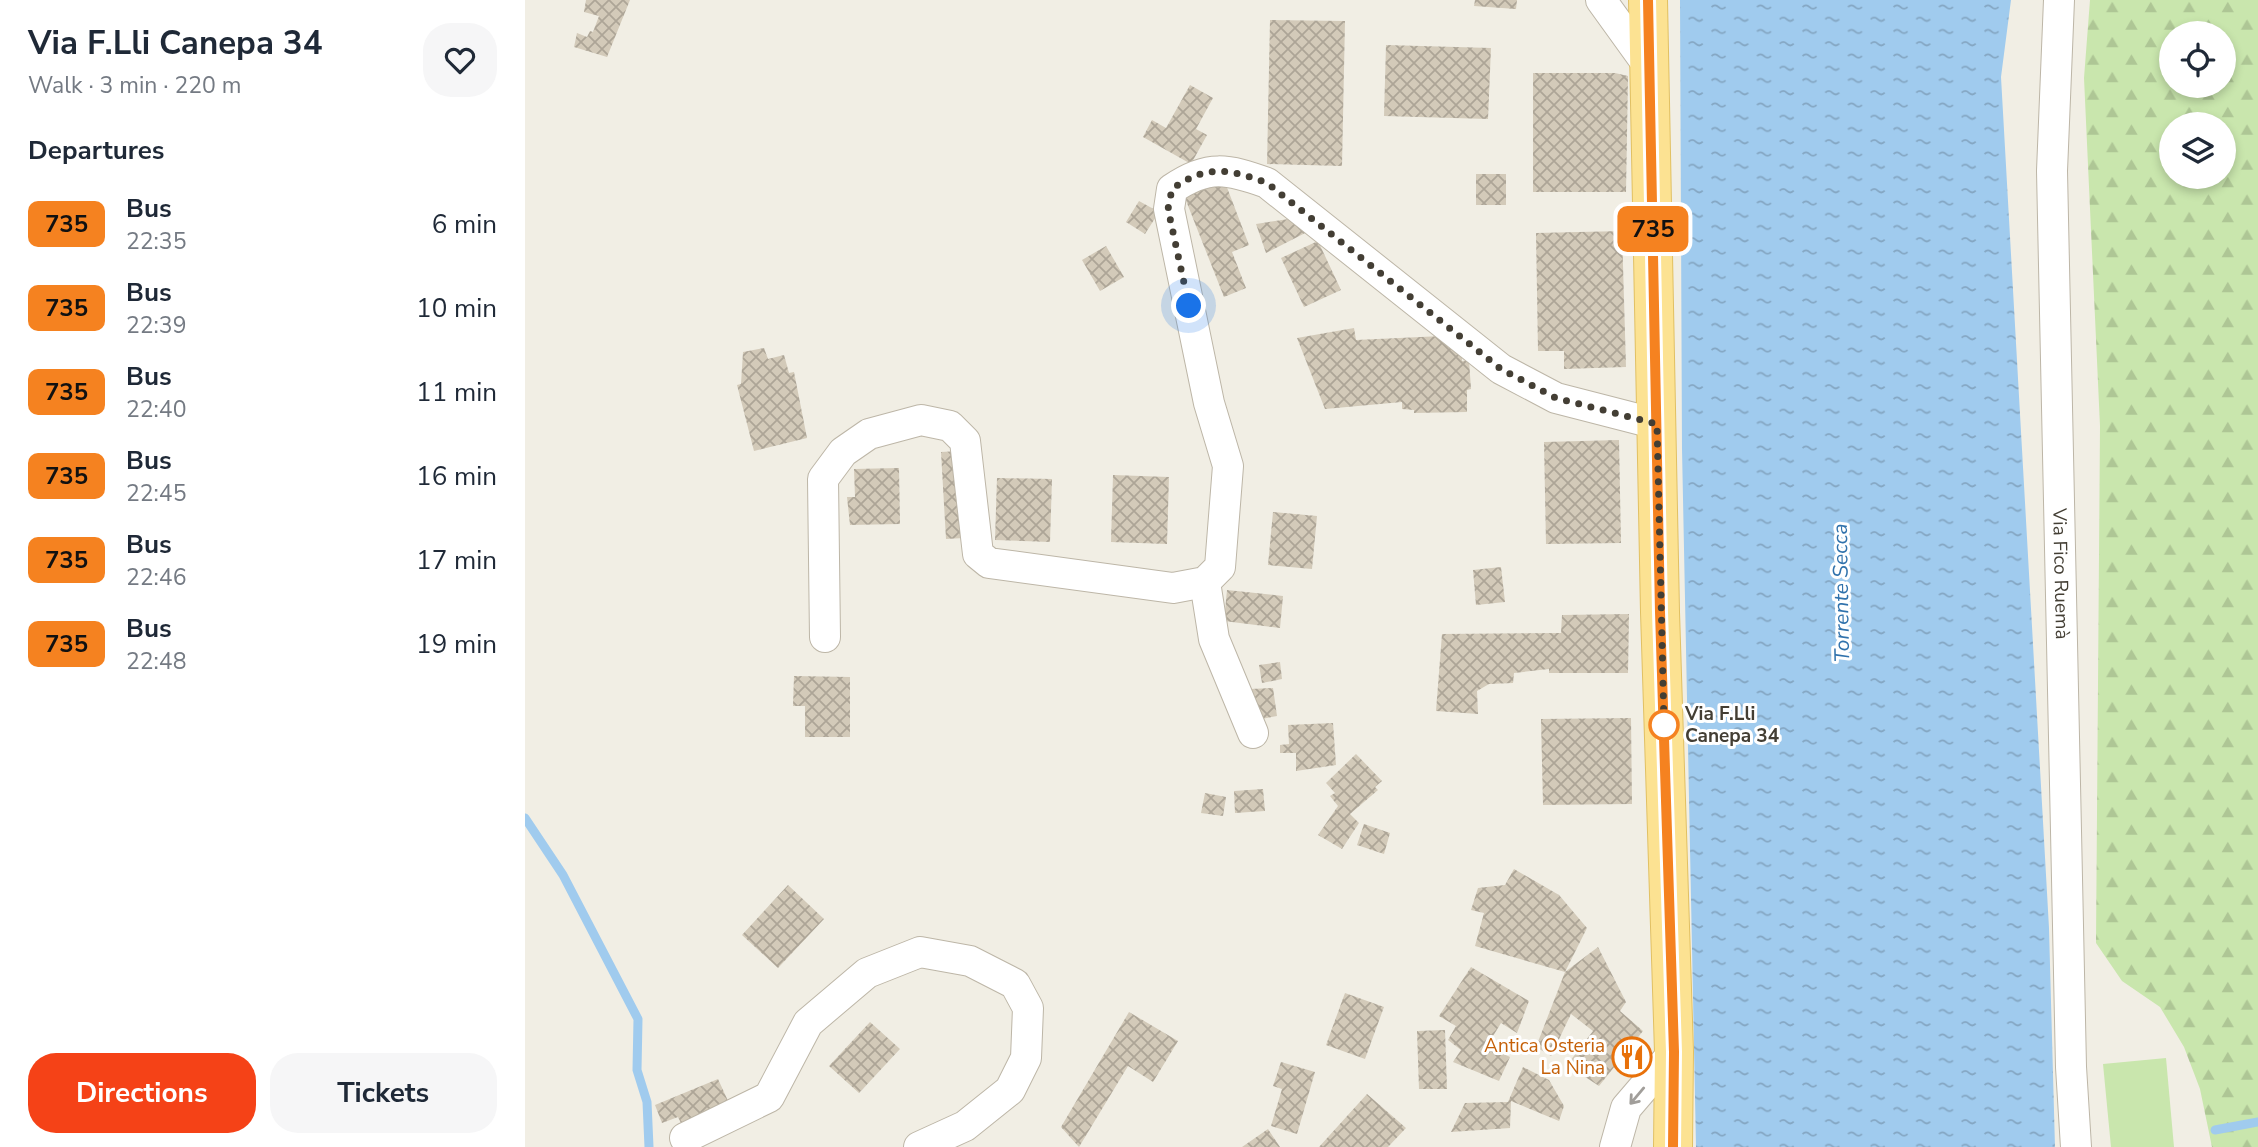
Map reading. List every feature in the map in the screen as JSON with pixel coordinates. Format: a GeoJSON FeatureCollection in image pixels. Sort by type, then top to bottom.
{"type":"FeatureCollection","features":[{"type":"Feature","properties":{"kind":"main road"},"geometry":{"type":"LineString","coordinates":[[1648,0],[1674,1052],[1672,1147]]}},
{"type":"Feature","properties":{"kind":"street"},"geometry":{"type":"LineString","coordinates":[[1601,0],[1650,68]]}},
{"type":"Feature","properties":{"kind":"street","name":"Via Fico Ruemà"},"geometry":{"type":"LineString","coordinates":[[2059,0],[2052,185],[2071,1067],[2076,1147]]}},
{"type":"Feature","properties":{"kind":"street"},"geometry":{"type":"LineString","coordinates":[[825,637],[823,479],[843,452],[869,434],[921,420],[950,426],[965,441],[978,554],[989,563],[1173,588],[1205,582],[1220,567],[1228,466],[1209,403],[1168,209],[1172,189],[1190,176],[1231,170],[1267,183],[1501,369],[1556,398],[1657,424]]}},
{"type":"Feature","properties":{"kind":"street"},"geometry":{"type":"LineString","coordinates":[[1205,582],[1214,639],[1253,733]]}},
{"type":"Feature","properties":{"kind":"street"},"geometry":{"type":"LineString","coordinates":[[685,1138],[769,1097],[808,1023],[867,973],[921,952],[970,961],[1015,984],[1028,1007],[1026,1058],[1010,1090],[965,1126],[919,1147]]}},
{"type":"Feature","properties":{"kind":"street"},"geometry":{"type":"LineString","coordinates":[[1615,1147],[1626,1108],[1674,1052]]}},
{"type":"Feature","properties":{"kind":"green space"},"geometry":{"type":"Polygon","coordinates":[[[2090,0],[2258,0],[2258,1147],[2212,1147],[2200,1089],[2184,1047],[2160,1007],[2122,981],[2096,943],[2100,426],[2084,78],[2090,0]]]}},
{"type":"Feature","properties":{"kind":"green space"},"geometry":{"type":"Polygon","coordinates":[[[2166,1058],[2174,1147],[2111,1147],[2103,1064],[2166,1058]]]}},
{"type":"Feature","properties":{"kind":"water","name":"Torrente Secca"},"geometry":{"type":"Polygon","coordinates":[[[1680,0],[2011,0],[2001,77],[2049,928],[2055,1147],[1696,1147],[1682,449],[1680,0]]]}},
{"type":"Feature","properties":{"kind":"building"},"geometry":{"type":"Polygon","coordinates":[[[586,0],[630,0],[607,57],[574,47],[577,33],[587,37],[590,31],[593,32],[599,16],[584,12],[586,0]]]}},
{"type":"Feature","properties":{"kind":"building"},"geometry":{"type":"Polygon","coordinates":[[[1475,0],[1517,0],[1516,9],[1474,6],[1475,0]]]}},
{"type":"Feature","properties":{"kind":"building"},"geometry":{"type":"Polygon","coordinates":[[[1270,20],[1345,21],[1342,166],[1267,164],[1270,20]]]}},
{"type":"Feature","properties":{"kind":"building"},"geometry":{"type":"Polygon","coordinates":[[[1386,45],[1491,48],[1488,119],[1384,116],[1386,45]]]}},
{"type":"Feature","properties":{"kind":"building"},"geometry":{"type":"Polygon","coordinates":[[[1533,73],[1615,73],[1628,76],[1626,192],[1533,192],[1533,73]]]}},
{"type":"Feature","properties":{"kind":"building"},"geometry":{"type":"Polygon","coordinates":[[[1190,85],[1213,98],[1196,129],[1207,135],[1191,164],[1143,137],[1152,120],[1166,128],[1190,85]]]}},
{"type":"Feature","properties":{"kind":"building"},"geometry":{"type":"Polygon","coordinates":[[[1476,174],[1506,174],[1506,205],[1476,205],[1476,174]]]}},
{"type":"Feature","properties":{"kind":"building"},"geometry":{"type":"Polygon","coordinates":[[[1223,177],[1249,245],[1232,252],[1246,288],[1224,297],[1183,193],[1223,177]]]}},
{"type":"Feature","properties":{"kind":"building"},"geometry":{"type":"Polygon","coordinates":[[[1139,201],[1159,212],[1145,234],[1126,222],[1139,201]]]}},
{"type":"Feature","properties":{"kind":"building"},"geometry":{"type":"Polygon","coordinates":[[[1302,217],[1313,229],[1266,253],[1256,224],[1302,217]]]}},
{"type":"Feature","properties":{"kind":"building"},"geometry":{"type":"Polygon","coordinates":[[[1622,231],[1626,367],[1564,369],[1564,351],[1538,351],[1536,233],[1622,231]]]}},
{"type":"Feature","properties":{"kind":"building"},"geometry":{"type":"Polygon","coordinates":[[[1318,241],[1341,290],[1304,307],[1281,258],[1318,241]]]}},
{"type":"Feature","properties":{"kind":"building"},"geometry":{"type":"Polygon","coordinates":[[[1106,246],[1124,277],[1100,291],[1082,260],[1106,246]]]}},
{"type":"Feature","properties":{"kind":"building"},"geometry":{"type":"Polygon","coordinates":[[[1354,328],[1356,340],[1442,336],[1462,351],[1462,361],[1469,360],[1471,389],[1467,390],[1467,412],[1414,413],[1414,410],[1402,409],[1402,402],[1325,409],[1297,338],[1354,328]]]}},
{"type":"Feature","properties":{"kind":"building"},"geometry":{"type":"Polygon","coordinates":[[[764,348],[768,359],[784,355],[789,373],[794,372],[807,438],[754,451],[737,385],[741,384],[743,352],[764,348]]]}},
{"type":"Feature","properties":{"kind":"building"},"geometry":{"type":"Polygon","coordinates":[[[1619,440],[1621,543],[1546,544],[1544,442],[1619,440]]]}},
{"type":"Feature","properties":{"kind":"building"},"geometry":{"type":"Polygon","coordinates":[[[959,451],[964,538],[946,539],[941,452],[959,451]]]}},
{"type":"Feature","properties":{"kind":"building"},"geometry":{"type":"Polygon","coordinates":[[[899,468],[900,524],[850,525],[847,497],[855,497],[854,469],[899,468]]]}},
{"type":"Feature","properties":{"kind":"building"},"geometry":{"type":"Polygon","coordinates":[[[1113,475],[1169,477],[1167,544],[1111,542],[1113,475]]]}},
{"type":"Feature","properties":{"kind":"building"},"geometry":{"type":"Polygon","coordinates":[[[997,478],[1052,479],[1050,542],[995,540],[997,478]]]}},
{"type":"Feature","properties":{"kind":"building"},"geometry":{"type":"Polygon","coordinates":[[[1273,512],[1317,516],[1312,569],[1268,565],[1273,512]]]}},
{"type":"Feature","properties":{"kind":"building"},"geometry":{"type":"Polygon","coordinates":[[[1501,567],[1505,602],[1476,605],[1473,570],[1501,567]]]}},
{"type":"Feature","properties":{"kind":"building"},"geometry":{"type":"Polygon","coordinates":[[[1227,590],[1283,596],[1280,628],[1224,621],[1227,590]]]}},
{"type":"Feature","properties":{"kind":"building"},"geometry":{"type":"Polygon","coordinates":[[[1629,614],[1628,673],[1549,673],[1549,669],[1514,673],[1513,683],[1489,684],[1477,691],[1478,714],[1436,711],[1442,634],[1561,633],[1562,615],[1629,614]]]}},
{"type":"Feature","properties":{"kind":"building"},"geometry":{"type":"Polygon","coordinates":[[[1280,662],[1282,679],[1262,683],[1259,665],[1280,662]]]}},
{"type":"Feature","properties":{"kind":"building"},"geometry":{"type":"Polygon","coordinates":[[[794,676],[850,677],[850,737],[805,737],[805,706],[793,706],[794,676]]]}},
{"type":"Feature","properties":{"kind":"building"},"geometry":{"type":"Polygon","coordinates":[[[1273,688],[1277,716],[1256,720],[1250,689],[1273,688]]]}},
{"type":"Feature","properties":{"kind":"building"},"geometry":{"type":"Polygon","coordinates":[[[1631,718],[1632,804],[1543,805],[1541,719],[1631,718]]]}},
{"type":"Feature","properties":{"kind":"building"},"geometry":{"type":"Polygon","coordinates":[[[1333,723],[1336,765],[1296,771],[1296,753],[1280,753],[1280,745],[1289,744],[1288,725],[1333,723]]]}},
{"type":"Feature","properties":{"kind":"building"},"geometry":{"type":"Polygon","coordinates":[[[1356,754],[1382,781],[1375,787],[1378,790],[1350,814],[1359,823],[1342,849],[1318,835],[1338,806],[1330,796],[1335,793],[1326,783],[1356,754]]]}},
{"type":"Feature","properties":{"kind":"building"},"geometry":{"type":"Polygon","coordinates":[[[1263,789],[1265,811],[1235,813],[1234,791],[1263,789]]]}},
{"type":"Feature","properties":{"kind":"building"},"geometry":{"type":"Polygon","coordinates":[[[1205,793],[1226,797],[1223,816],[1201,813],[1205,793]]]}},
{"type":"Feature","properties":{"kind":"building"},"geometry":{"type":"Polygon","coordinates":[[[1364,824],[1390,833],[1384,854],[1357,845],[1364,824]]]}},
{"type":"Feature","properties":{"kind":"building"},"geometry":{"type":"Polygon","coordinates":[[[1514,869],[1559,895],[1587,928],[1565,972],[1475,946],[1484,913],[1471,910],[1478,888],[1505,885],[1514,869]]]}},
{"type":"Feature","properties":{"kind":"building"},"geometry":{"type":"Polygon","coordinates":[[[788,885],[824,919],[778,968],[742,935],[788,885]]]}},
{"type":"Feature","properties":{"kind":"building"},"geometry":{"type":"Polygon","coordinates":[[[1598,947],[1626,1002],[1620,1011],[1643,1031],[1599,1086],[1567,1065],[1593,1031],[1571,1014],[1551,1056],[1536,1047],[1565,972],[1598,947]]]}},
{"type":"Feature","properties":{"kind":"building"},"geometry":{"type":"Polygon","coordinates":[[[1471,967],[1529,1001],[1517,1033],[1501,1023],[1487,1046],[1510,1057],[1499,1081],[1453,1062],[1461,1050],[1448,1040],[1456,1026],[1439,1016],[1471,967]]]}},
{"type":"Feature","properties":{"kind":"building"},"geometry":{"type":"Polygon","coordinates":[[[1345,993],[1384,1007],[1365,1059],[1326,1045],[1345,993]]]}},
{"type":"Feature","properties":{"kind":"building"},"geometry":{"type":"Polygon","coordinates":[[[1129,1012],[1178,1041],[1153,1082],[1128,1066],[1079,1147],[1061,1127],[1129,1012]]]}},
{"type":"Feature","properties":{"kind":"building"},"geometry":{"type":"Polygon","coordinates":[[[870,1022],[900,1049],[859,1093],[829,1066],[870,1022]]]}},
{"type":"Feature","properties":{"kind":"building"},"geometry":{"type":"Polygon","coordinates":[[[1445,1030],[1447,1089],[1419,1089],[1417,1031],[1445,1030]]]}},
{"type":"Feature","properties":{"kind":"building"},"geometry":{"type":"Polygon","coordinates":[[[1281,1062],[1315,1072],[1297,1134],[1271,1126],[1282,1089],[1273,1086],[1281,1062]]]}},
{"type":"Feature","properties":{"kind":"building"},"geometry":{"type":"Polygon","coordinates":[[[1523,1067],[1549,1080],[1564,1106],[1559,1121],[1511,1101],[1510,1128],[1451,1132],[1465,1103],[1508,1102],[1523,1067]]]}},
{"type":"Feature","properties":{"kind":"building"},"geometry":{"type":"Polygon","coordinates":[[[718,1079],[729,1103],[681,1123],[678,1117],[662,1123],[655,1105],[718,1079]]]}},
{"type":"Feature","properties":{"kind":"building"},"geometry":{"type":"Polygon","coordinates":[[[1367,1094],[1406,1128],[1388,1147],[1319,1147],[1367,1094]]]}},
{"type":"Feature","properties":{"kind":"building"},"geometry":{"type":"Polygon","coordinates":[[[1268,1129],[1280,1147],[1242,1147],[1268,1129]]]}},
{"type":"Feature","properties":{"kind":"waterway"},"geometry":{"type":"LineString","coordinates":[[525,818],[563,875],[638,1019],[637,1070],[647,1102],[649,1147]]}},
{"type":"Feature","properties":{"kind":"waterway"},"geometry":{"type":"LineString","coordinates":[[2215,1130],[2258,1122]]}},
{"type":"Feature","properties":{"kind":"bus line","name":"735"},"geometry":{"type":"LineString","coordinates":[[1648,0],[1660,612],[1674,1052],[1673,1147]]}},
{"type":"Feature","properties":{"kind":"place","name":"Via F.Lli Canepa 34"},"geometry":{"type":"Point","coordinates":[1664,725]}},
{"type":"Feature","properties":{"kind":"place","name":"Antica Osteria La Nina"},"geometry":{"type":"Point","coordinates":[1632,1057]}},
{"type":"Feature","properties":{"kind":"route"},"geometry":{"type":"LineString","coordinates":[[1189,306],[1168,209],[1172,189],[1190,176],[1231,170],[1267,183],[1501,369],[1556,398],[1657,424],[1664,725]]}}]}
